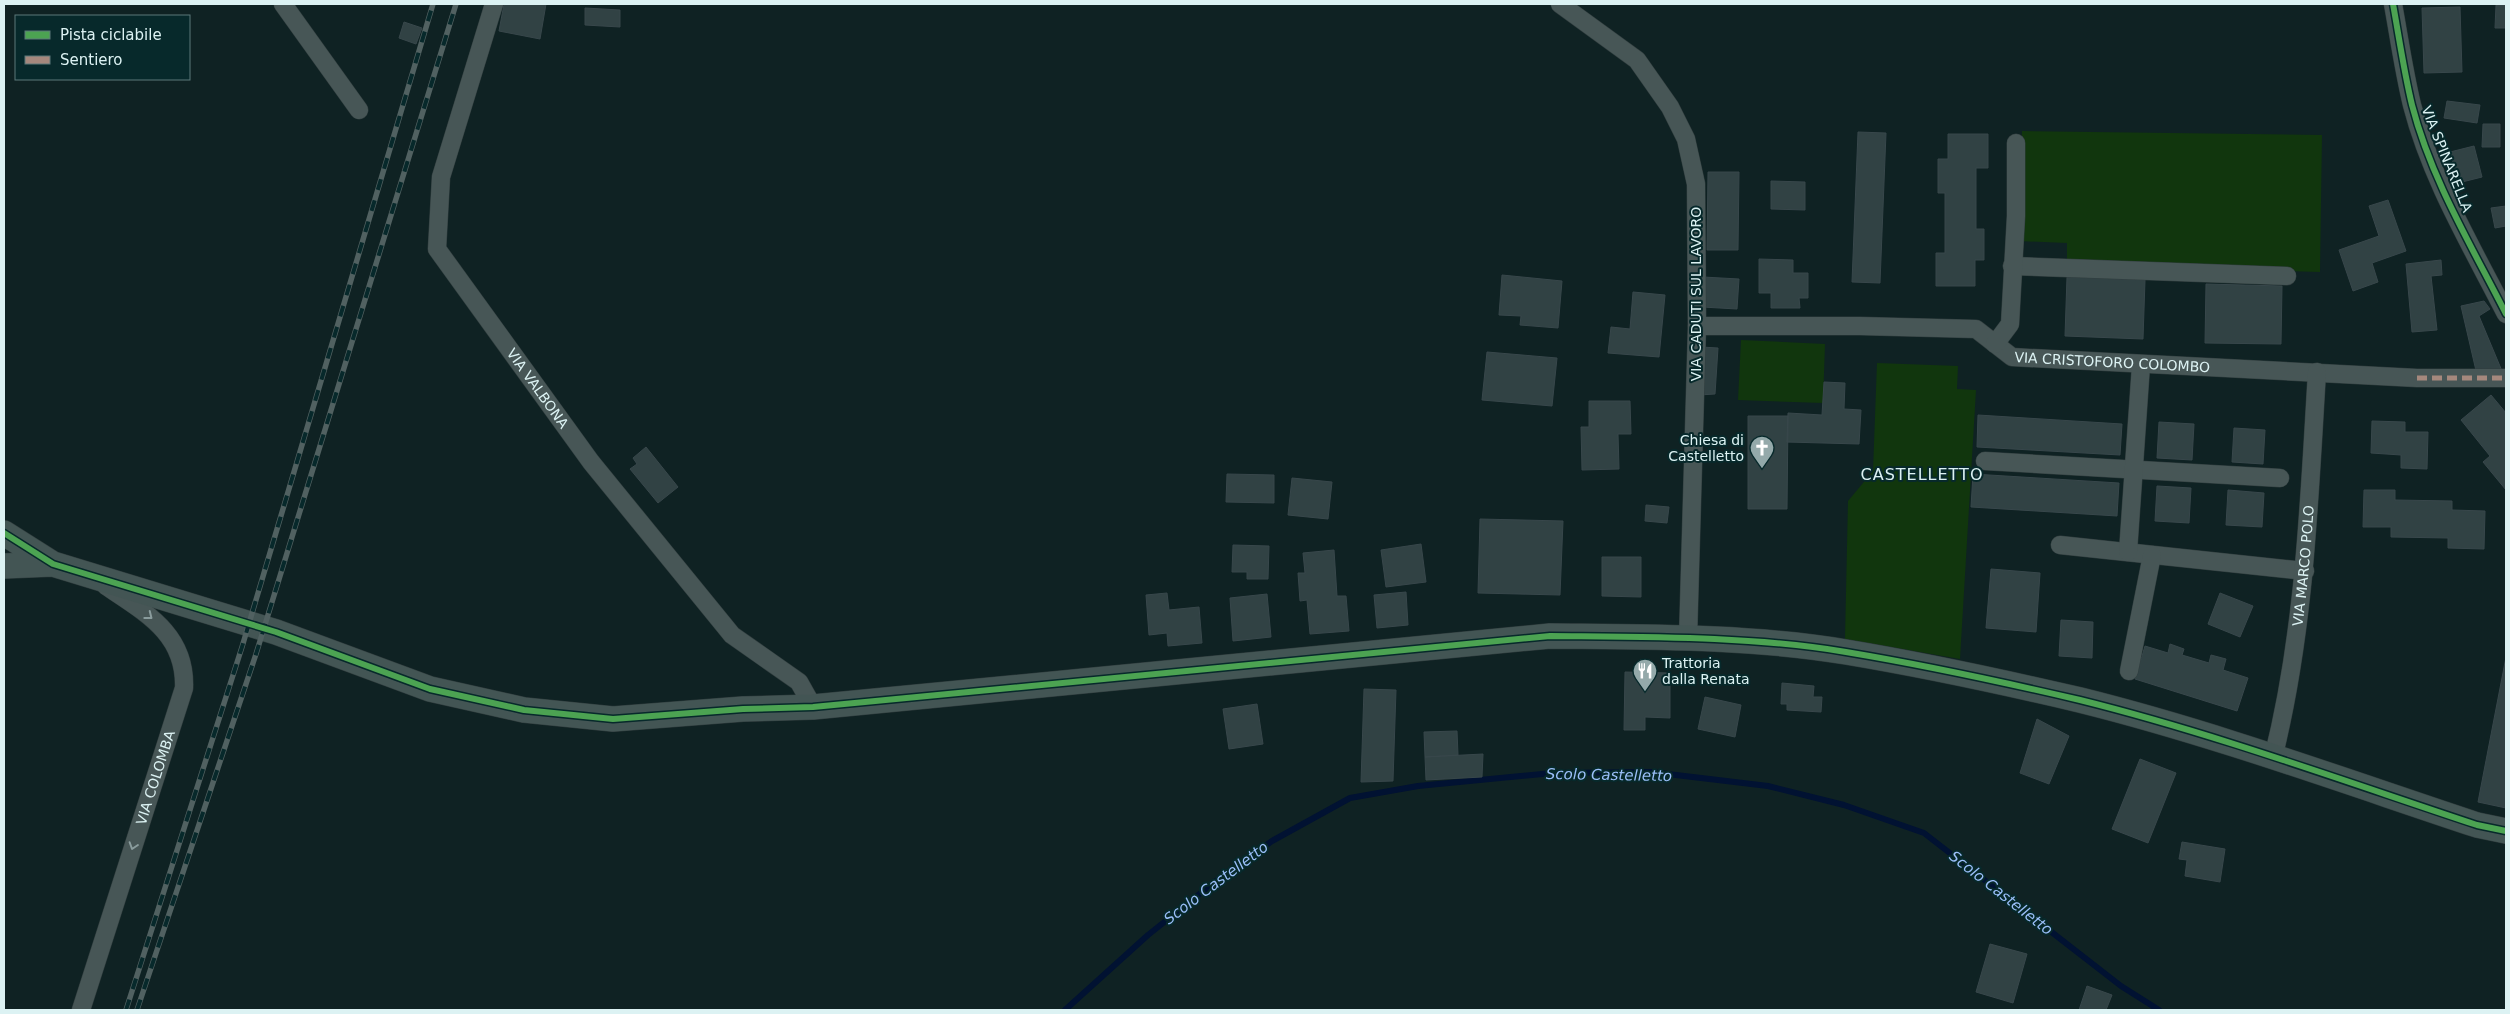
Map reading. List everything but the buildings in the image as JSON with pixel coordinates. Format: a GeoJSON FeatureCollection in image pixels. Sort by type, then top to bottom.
{"type":"FeatureCollection","features":[{"type":"Feature","properties":{"kind":"street"},"geometry":{"type":"LineString","coordinates":[[283,4],[359,110]]}},
{"type":"Feature","properties":{"kind":"street","name":"VIA VALBONA"},"geometry":{"type":"LineString","coordinates":[[494,4],[441,177],[437,250],[597,470],[732,635],[799,682],[812,707]]}},
{"type":"Feature","properties":{"kind":"street","name":"VIA CADUTI SUL LAVORO"},"geometry":{"type":"LineString","coordinates":[[1560,4],[1637,60],[1670,107],[1686,139],[1696,184],[1698,326],[1688,639]]}},
{"type":"Feature","properties":{"kind":"street","name":"VIA SPINARELLA"},"geometry":{"type":"LineString","coordinates":[[2393,4],[2412,106],[2428,151],[2449,202],[2506,314]]}},
{"type":"Feature","properties":{"kind":"street"},"geometry":{"type":"LineString","coordinates":[[1995,344],[2010,324],[2016,216],[2016,143]]}},
{"type":"Feature","properties":{"kind":"street"},"geometry":{"type":"LineString","coordinates":[[2012,266],[2287,276]]}},
{"type":"Feature","properties":{"kind":"street","name":"VIA CRISTOFORO COLOMBO"},"geometry":{"type":"LineString","coordinates":[[1698,326],[1860,326],[1976,329],[2012,357],[2417,378],[2506,378]]}},
{"type":"Feature","properties":{"kind":"street"},"geometry":{"type":"LineString","coordinates":[[2128,552],[2141,365]]}},
{"type":"Feature","properties":{"kind":"street","name":"VIA MARCO POLO"},"geometry":{"type":"LineString","coordinates":[[2273,758],[2288,695],[2305,571],[2317,372]]}},
{"type":"Feature","properties":{"kind":"street"},"geometry":{"type":"LineString","coordinates":[[1985,461],[2280,478]]}},
{"type":"Feature","properties":{"kind":"street"},"geometry":{"type":"LineString","coordinates":[[4,533],[53,564],[276,632],[430,689],[524,710],[614,720],[743,709],[812,707],[1550,636],[1742,642],[1844,652],[1990,680],[2082,701],[2273,758],[2477,825],[2506,831]]}},
{"type":"Feature","properties":{"kind":"street"},"geometry":{"type":"LineString","coordinates":[[2060,545],[2305,571]]}},
{"type":"Feature","properties":{"kind":"street"},"geometry":{"type":"LineString","coordinates":[[2130,672],[2152,554]]}},
{"type":"Feature","properties":{"kind":"street"},"geometry":{"type":"LineString","coordinates":[[4,566],[53,564]]}},
{"type":"Feature","properties":{"kind":"street","name":"VIA COLOMBA"},"geometry":{"type":"LineString","coordinates":[[81,1010],[124,871],[180,702],[184,674],[183,661],[177,649],[155,619],[95,578]]}},
{"type":"Feature","properties":{"kind":"green space"},"geometry":{"type":"Polygon","coordinates":[[[2022,131],[2322,135],[2320,272],[2067,264],[2067,243],[2018,241],[2022,131]]]}},
{"type":"Feature","properties":{"kind":"green space"},"geometry":{"type":"Polygon","coordinates":[[[1741,340],[1825,344],[1823,403],[1738,400],[1741,340]]]}},
{"type":"Feature","properties":{"kind":"green space"},"geometry":{"type":"Polygon","coordinates":[[[1877,363],[1958,366],[1957,389],[1976,390],[1960,659],[1845,639],[1848,501],[1873,471],[1877,363]]]}},
{"type":"Feature","properties":{"kind":"waterway","name":"Scolo Castelletto"},"geometry":{"type":"LineString","coordinates":[[1065,1010],[1148,935],[1212,884],[1272,841],[1350,798],[1418,786],[1553,773],[1651,772],[1768,786],[1844,805],[1924,833],[2121,986],[2159,1010]]}},
{"type":"Feature","properties":{"kind":"railway"},"geometry":{"type":"LineString","coordinates":[[126,1010],[242,647],[433,4]]}},
{"type":"Feature","properties":{"kind":"railway"},"geometry":{"type":"LineString","coordinates":[[137,1010],[256,654],[456,4]]}},
{"type":"Feature","properties":{"kind":"marked path"},"geometry":{"type":"LineString","coordinates":[[2417,378],[2506,378]]}},
{"type":"Feature","properties":{"kind":"cycle path"},"geometry":{"type":"LineString","coordinates":[[2393,4],[2412,105],[2420,132],[2453,212],[2506,314]]}},
{"type":"Feature","properties":{"kind":"cycle path"},"geometry":{"type":"LineString","coordinates":[[4,533],[53,564],[276,632],[430,689],[524,710],[613,719],[743,709],[813,707],[1550,636],[1736,640],[1810,647],[1875,657],[2080,700],[2180,727],[2477,825],[2506,831]]}},
{"type":"Feature","properties":{"kind":"place","name":"Chiesa di Castelletto"},"geometry":{"type":"Point","coordinates":[1762,469]}},
{"type":"Feature","properties":{"kind":"place","name":"Trattoria dalla Renata"},"geometry":{"type":"Point","coordinates":[1645,692]}},
{"type":"Feature","properties":{"kind":"district","name":"CASTELLETTO"},"geometry":{"type":"Point","coordinates":[1922,474]}}]}
